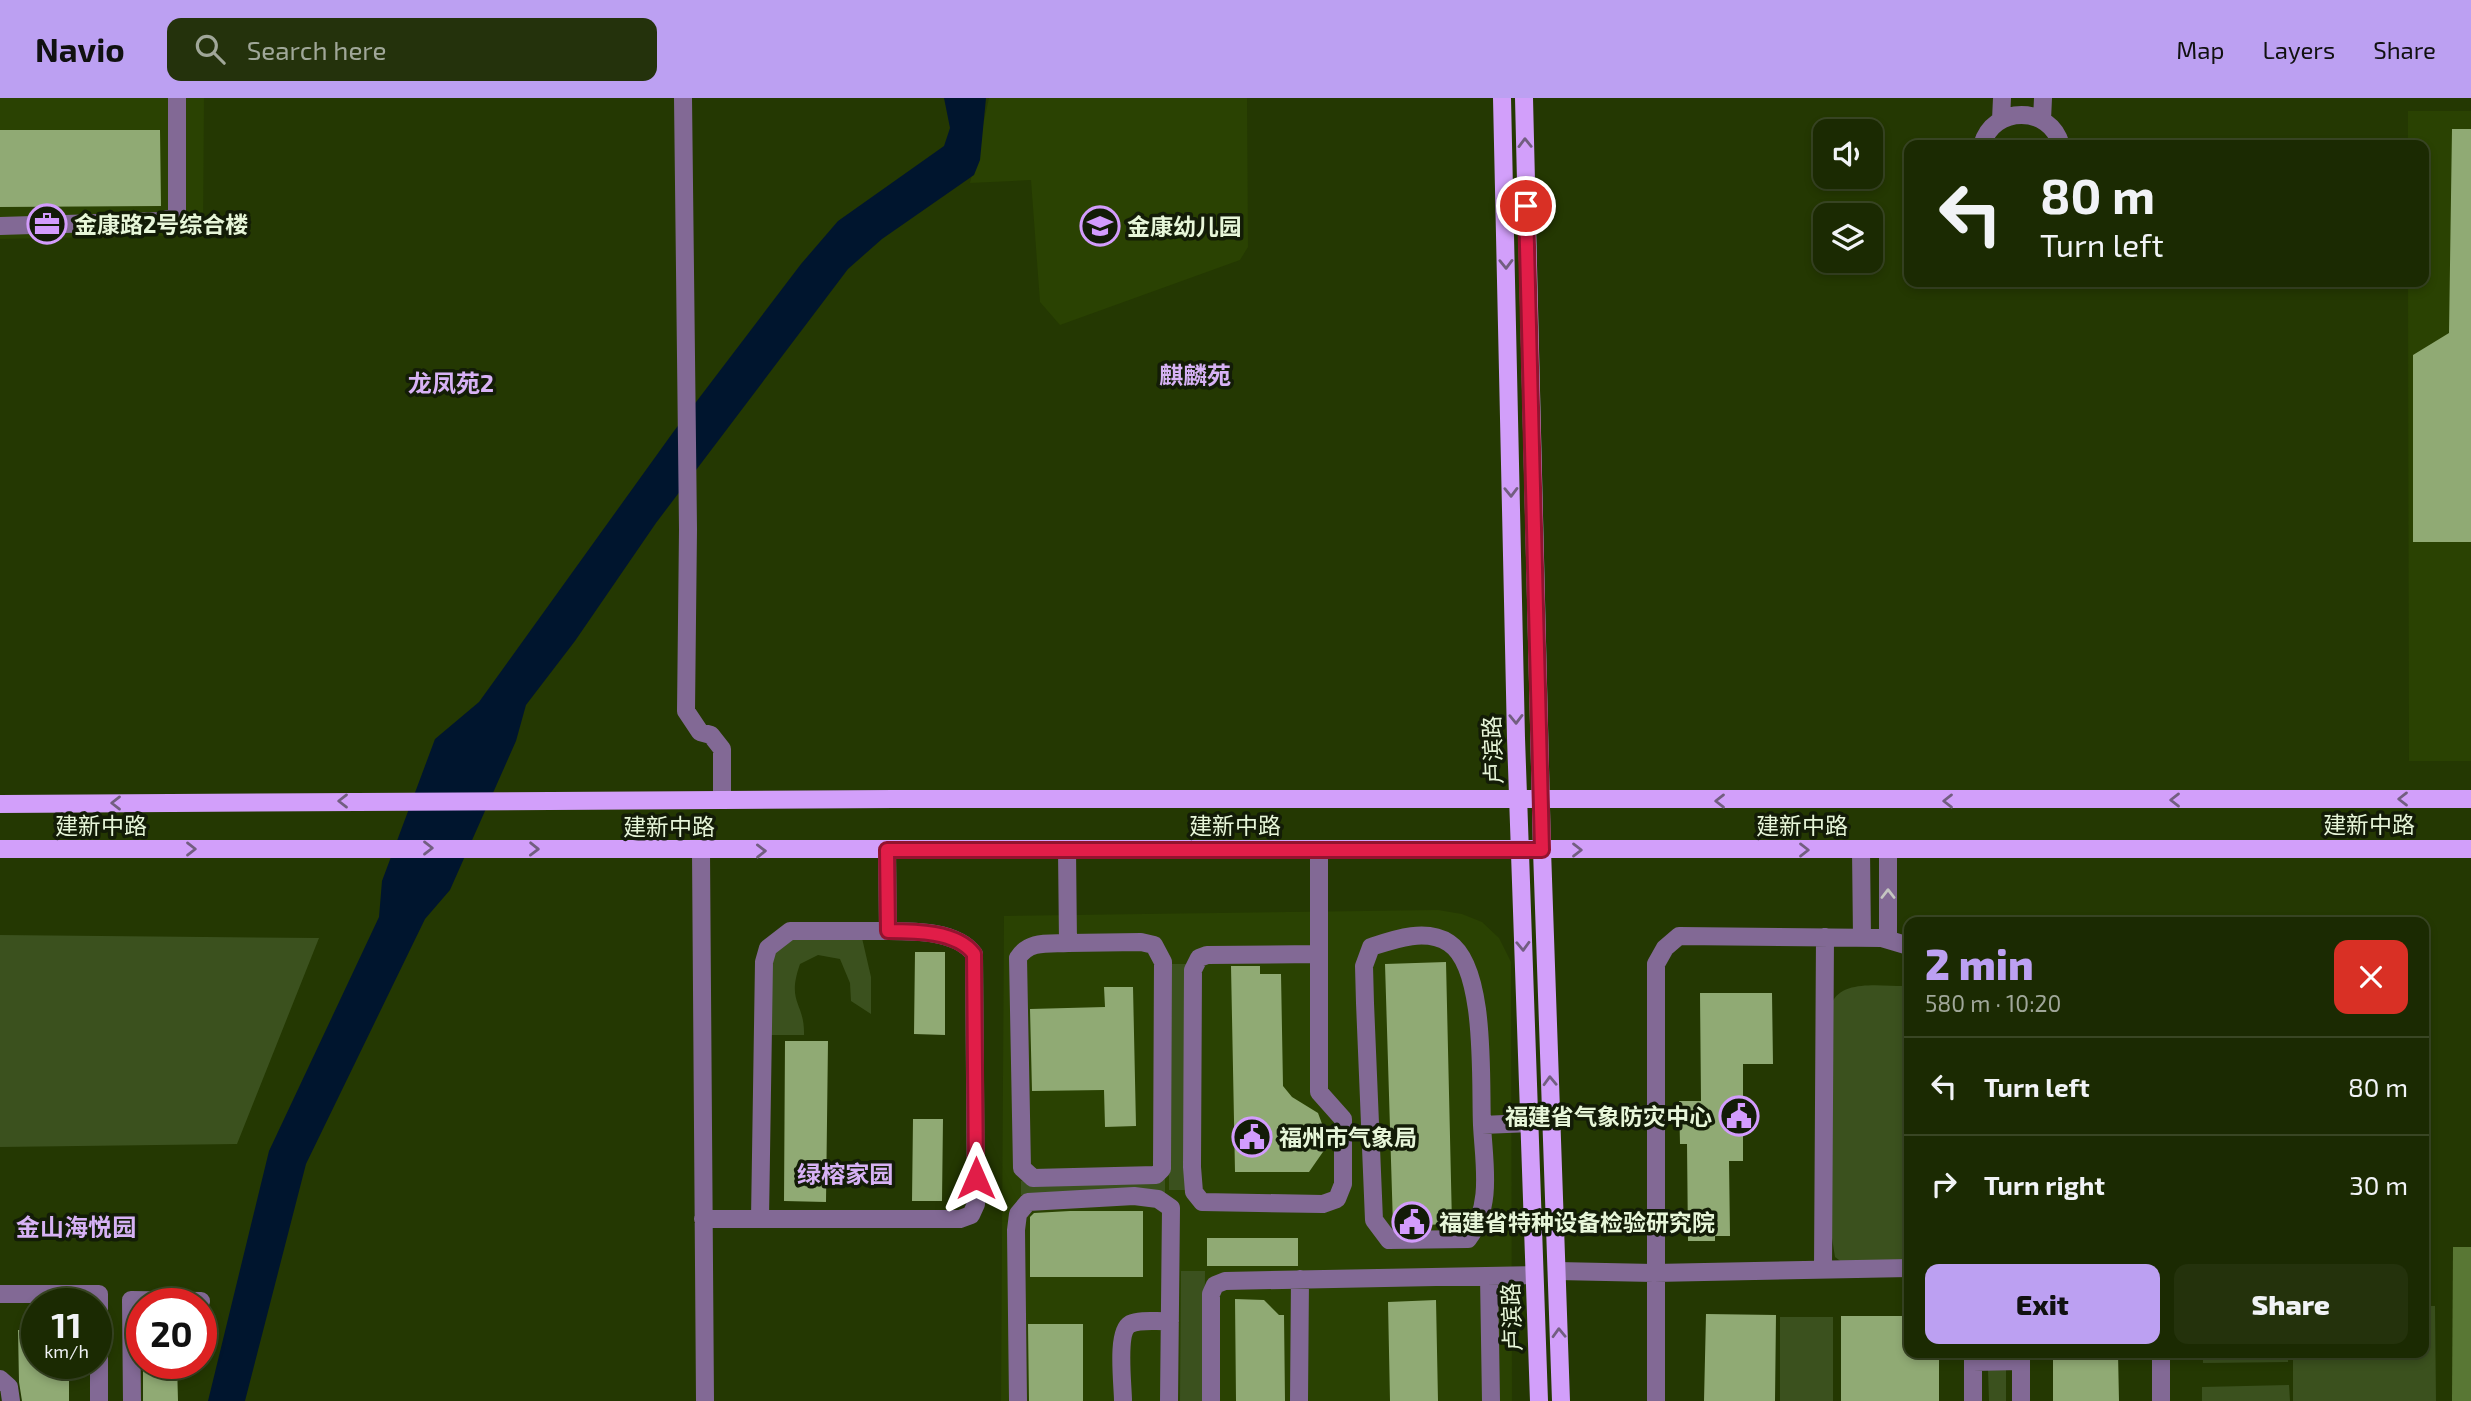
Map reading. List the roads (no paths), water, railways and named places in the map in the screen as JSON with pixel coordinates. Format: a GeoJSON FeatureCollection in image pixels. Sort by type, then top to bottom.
{"type":"FeatureCollection","features":[{"type":"Feature","properties":{"kind":"main road","name":"卢滨路"},"geometry":{"type":"LineString","coordinates":[[1502,98],[1518,801],[1539,1401]]}},
{"type":"Feature","properties":{"kind":"main road"},"geometry":{"type":"LineString","coordinates":[[1524,98],[1542,850],[1561,1401]]}},
{"type":"Feature","properties":{"kind":"main road","name":"建新中路"},"geometry":{"type":"LineString","coordinates":[[0,804],[722,799],[2471,799]]}},
{"type":"Feature","properties":{"kind":"main road","name":"建新中路"},"geometry":{"type":"LineString","coordinates":[[0,849],[466,848],[701,852],[2471,849]]}},
{"type":"Feature","properties":{"kind":"street"},"geometry":{"type":"LineString","coordinates":[[0,226],[162,221],[177,215],[177,98]]}},
{"type":"Feature","properties":{"kind":"street"},"geometry":{"type":"LineString","coordinates":[[683,98],[688,529],[686,710],[700,732],[711,735],[722,749],[722,799]]}},
{"type":"Feature","properties":{"kind":"street"},"geometry":{"type":"LineString","coordinates":[[2001,120],[2002,98]]}},
{"type":"Feature","properties":{"kind":"street"},"geometry":{"type":"LineString","coordinates":[[2042,120],[2043,98]]}},
{"type":"Feature","properties":{"kind":"street"},"geometry":{"type":"LineString","coordinates":[[1984,140],[1990,129],[2001,120],[2015,115],[2029,115],[2042,120],[2053,129],[2058,140]]}},
{"type":"Feature","properties":{"kind":"street"},"geometry":{"type":"LineString","coordinates":[[887,850],[888,931]]}},
{"type":"Feature","properties":{"kind":"street"},"geometry":{"type":"LineString","coordinates":[[1067,850],[1068,943]]}},
{"type":"Feature","properties":{"kind":"street"},"geometry":{"type":"LineString","coordinates":[[1319,850],[1319,954],[1319,1092],[1343,1119],[1343,1184],[1337,1199],[1323,1204],[1202,1202],[1194,1192],[1192,1167],[1193,970],[1199,958],[1207,955],[1319,954]]}},
{"type":"Feature","properties":{"kind":"street"},"geometry":{"type":"LineString","coordinates":[[1861,850],[1862,938]]}},
{"type":"Feature","properties":{"kind":"street"},"geometry":{"type":"LineString","coordinates":[[1888,850],[1888,939]]}},
{"type":"Feature","properties":{"kind":"street"},"geometry":{"type":"LineString","coordinates":[[701,852],[705,1401]]}},
{"type":"Feature","properties":{"kind":"street"},"geometry":{"type":"LineString","coordinates":[[703,1219],[760,1219],[960,1219],[971,1215],[976,1204],[974,954],[967,944],[910,931],[790,932],[776,939],[768,948],[764,962],[760,1219]]}},
{"type":"Feature","properties":{"kind":"street"},"geometry":{"type":"LineString","coordinates":[[1656,1401],[1656,964],[1665,948],[1679,936],[1862,938],[1888,939],[1904,944]]}},
{"type":"Feature","properties":{"kind":"street"},"geometry":{"type":"LineString","coordinates":[[1432,937],[1450,944],[1463,958],[1477,1012],[1482,1125],[1484,1209],[1480,1224],[1468,1239],[1389,1240],[1374,1220],[1364,966],[1371,947],[1394,939],[1432,937]]}},
{"type":"Feature","properties":{"kind":"street"},"geometry":{"type":"LineString","coordinates":[[1823,1269],[1825,937]]}},
{"type":"Feature","properties":{"kind":"street"},"geometry":{"type":"LineString","coordinates":[[1141,942],[1153,945],[1163,962],[1162,1169],[1156,1175],[1033,1178],[1022,1168],[1018,958],[1024,948],[1031,945],[1068,943],[1141,942]]}},
{"type":"Feature","properties":{"kind":"street"},"geometry":{"type":"LineString","coordinates":[[1482,1125],[1529,1123]]}},
{"type":"Feature","properties":{"kind":"street"},"geometry":{"type":"LineString","coordinates":[[1018,1401],[1018,1214],[1028,1202],[1134,1196],[1158,1199],[1171,1208],[1169,1401]]}},
{"type":"Feature","properties":{"kind":"street"},"geometry":{"type":"LineString","coordinates":[[1557,1271],[1654,1273],[1904,1268]]}},
{"type":"Feature","properties":{"kind":"street"},"geometry":{"type":"LineString","coordinates":[[1211,1401],[1211,1294],[1215,1285],[1225,1281],[1534,1275]]}},
{"type":"Feature","properties":{"kind":"street"},"geometry":{"type":"LineString","coordinates":[[1489,1276],[1491,1401]]}},
{"type":"Feature","properties":{"kind":"street"},"geometry":{"type":"LineString","coordinates":[[1299,1401],[1300,1279]]}},
{"type":"Feature","properties":{"kind":"street"},"geometry":{"type":"LineString","coordinates":[[0,1294],[21,1294]]}},
{"type":"Feature","properties":{"kind":"street"},"geometry":{"type":"LineString","coordinates":[[1123,1401],[1122,1335],[1127,1326],[1136,1322],[1170,1321]]}},
{"type":"Feature","properties":{"kind":"street"},"geometry":{"type":"LineString","coordinates":[[1973,1358],[1973,1401]]}},
{"type":"Feature","properties":{"kind":"street"},"geometry":{"type":"LineString","coordinates":[[2021,1358],[2021,1401]]}},
{"type":"Feature","properties":{"kind":"street"},"geometry":{"type":"LineString","coordinates":[[2161,1358],[2161,1401]]}},
{"type":"Feature","properties":{"kind":"street"},"geometry":{"type":"LineString","coordinates":[[0,1379],[9,1387],[11,1401]]}},
{"type":"Feature","properties":{"kind":"street"},"geometry":{"type":"LineString","coordinates":[[99,1379],[99,1401]]}},
{"type":"Feature","properties":{"kind":"street"},"geometry":{"type":"LineString","coordinates":[[131,1379],[132,1401]]}},
{"type":"Feature","properties":{"kind":"water"},"geometry":{"type":"Polygon","coordinates":[[[944,98],[986,98],[980,160],[974,175],[882,239],[848,269],[656,523],[575,641],[526,705],[516,741],[450,890],[425,919],[306,1164],[245,1401],[208,1401],[213,1379],[217,1379],[217,1364],[269,1151],[379,917],[382,881],[435,739],[479,702],[674,431],[801,264],[838,221],[944,146],[950,128],[944,98]]]}},
{"type":"Feature","properties":{"kind":"place","name":"金康路2号综合楼"},"geometry":{"type":"Point","coordinates":[47,224]}},
{"type":"Feature","properties":{"kind":"place","name":"金康幼儿园"},"geometry":{"type":"Point","coordinates":[1100,226]}},
{"type":"Feature","properties":{"kind":"place","name":"福建省气象防灾中心"},"geometry":{"type":"Point","coordinates":[1739,1116]}},
{"type":"Feature","properties":{"kind":"place","name":"福州市气象局"},"geometry":{"type":"Point","coordinates":[1252,1137]}},
{"type":"Feature","properties":{"kind":"place","name":"福建省特种设备检验研究院"},"geometry":{"type":"Point","coordinates":[1412,1222]}},
{"type":"Feature","properties":{"kind":"district","name":"麒麟苑"},"geometry":{"type":"Point","coordinates":[1195,374]}},
{"type":"Feature","properties":{"kind":"district","name":"龙凤苑2"},"geometry":{"type":"Point","coordinates":[451,382]}},
{"type":"Feature","properties":{"kind":"district","name":"绿榕家园"},"geometry":{"type":"Point","coordinates":[845,1173]}},
{"type":"Feature","properties":{"kind":"district","name":"金山海悦园"},"geometry":{"type":"Point","coordinates":[76,1226]}}]}
